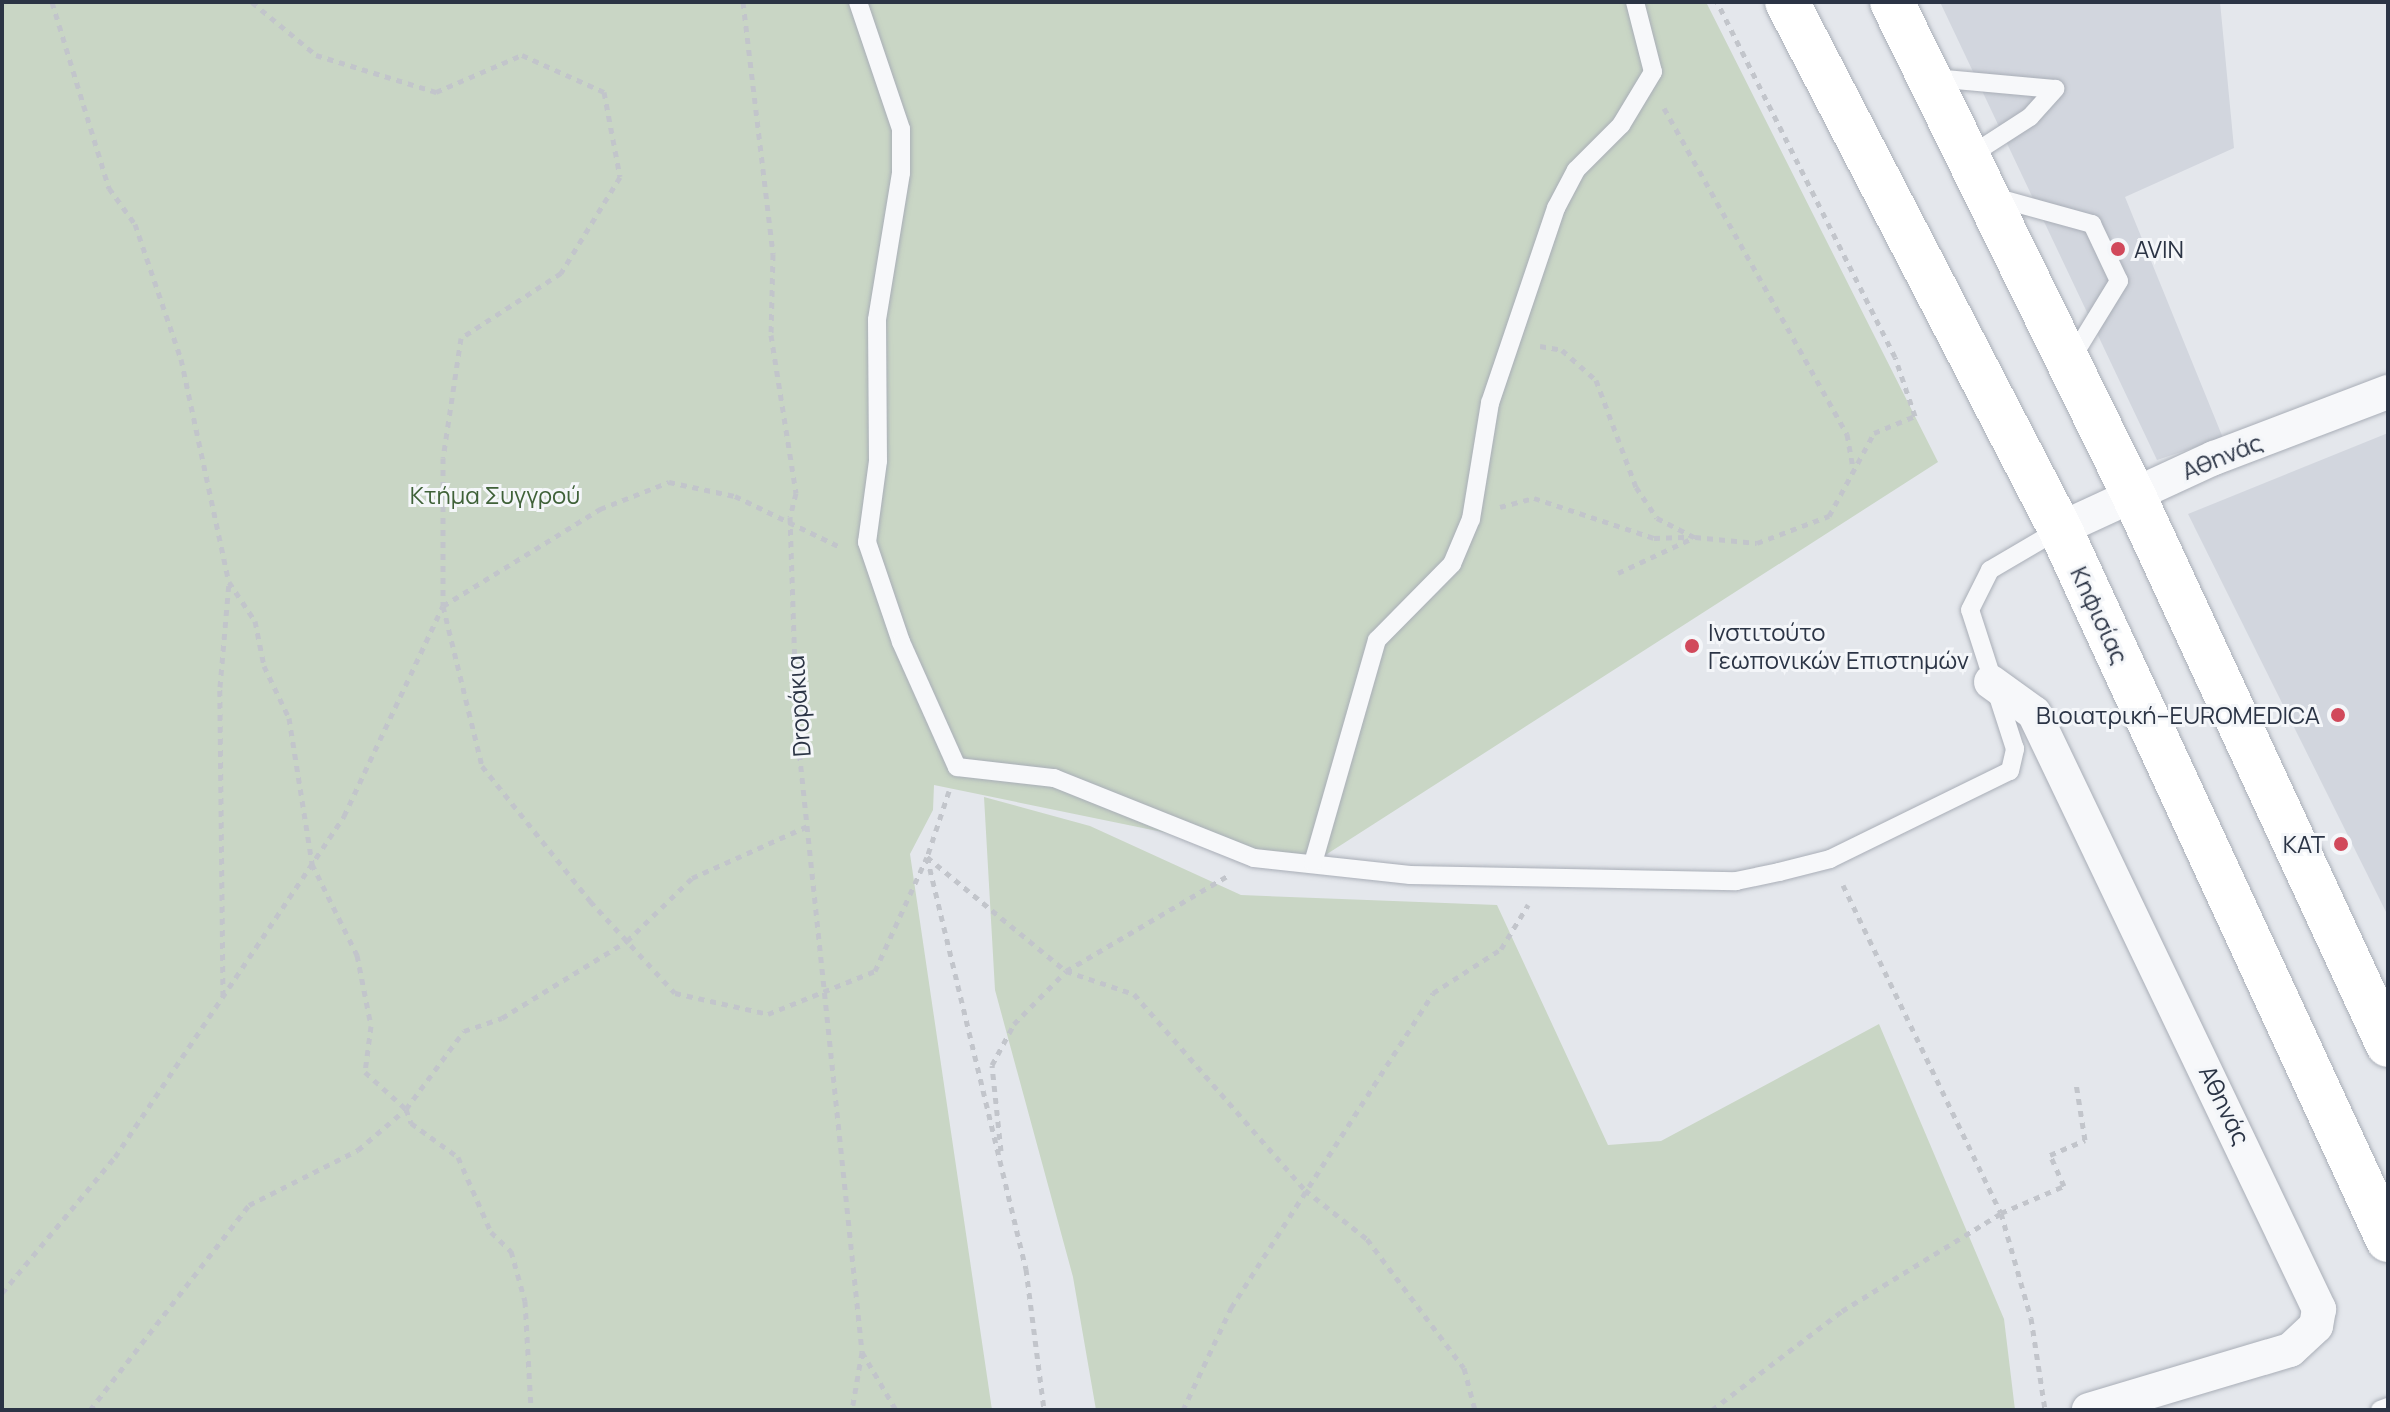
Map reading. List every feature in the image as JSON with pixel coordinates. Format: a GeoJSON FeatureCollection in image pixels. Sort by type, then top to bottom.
{"type":"FeatureCollection","features":[{"type":"Feature","properties":{"kind":"main road","name":"Κηφισίας"},"geometry":{"type":"LineString","coordinates":[[1787,2],[2060,529],[2388,1240]]}},
{"type":"Feature","properties":{"kind":"main road"},"geometry":{"type":"LineString","coordinates":[[1892,2],[2133,494],[2384,1022]]}},
{"type":"Feature","properties":{"kind":"street","name":"Αθηνάς"},"geometry":{"type":"LineString","coordinates":[[2060,529],[2133,494],[2388,392]]}},
{"type":"Feature","properties":{"kind":"street","name":"Αθηνάς"},"geometry":{"type":"LineString","coordinates":[[1991,682],[2034,713],[2319,1309],[2316,1326],[2290,1350],[2089,1410]]}},
{"type":"Feature","properties":{"kind":"lane"},"geometry":{"type":"LineString","coordinates":[[858,2],[901,129],[901,173],[877,320],[878,461],[867,508],[877,577],[957,767],[1068,782],[1254,858],[1410,875],[1736,881],[1830,859],[2010,771],[2015,749],[1970,610],[1976,591],[2009,555],[2060,529]]}},
{"type":"Feature","properties":{"kind":"lane"},"geometry":{"type":"LineString","coordinates":[[1313,863],[1377,640],[1452,564],[1471,519],[1490,403],[1556,208],[1576,170],[1621,125],[1653,72],[1635,2]]}},
{"type":"Feature","properties":{"kind":"lane"},"geometry":{"type":"LineString","coordinates":[[1929,77],[1983,88],[2055,89],[1977,176],[2092,224],[2119,281],[2069,364]]}},
{"type":"Feature","properties":{"kind":"lane"},"geometry":{"type":"LineString","coordinates":[[2380,1410],[2388,1407]]}},
{"type":"Feature","properties":{"kind":"path"},"geometry":{"type":"LineString","coordinates":[[52,2],[109,188],[135,224],[181,359],[229,582],[220,687],[223,997]]}},
{"type":"Feature","properties":{"kind":"path"},"geometry":{"type":"LineString","coordinates":[[252,2],[316,55],[436,92],[522,55],[604,92],[620,177],[561,273],[461,338],[443,458],[443,606],[482,766],[627,941],[675,993],[768,1014],[875,971],[927,857],[957,767]]}},
{"type":"Feature","properties":{"kind":"path","name":"Dropάκια"},"geometry":{"type":"LineString","coordinates":[[743,2],[773,254],[771,335],[796,493],[790,517],[797,730],[821,908],[820,993],[862,1352],[852,1410]]}},
{"type":"Feature","properties":{"kind":"path"},"geometry":{"type":"LineString","coordinates":[[1471,519],[1534,498],[1654,538],[1695,537],[1757,543],[1829,516],[1874,433],[1915,416],[1895,357],[1717,2]]}},
{"type":"Feature","properties":{"kind":"path"},"geometry":{"type":"LineString","coordinates":[[1653,72],[1666,117],[1715,191],[1847,434],[1853,469]]}},
{"type":"Feature","properties":{"kind":"path"},"geometry":{"type":"LineString","coordinates":[[1525,344],[1562,350],[1596,380],[1636,487],[1657,518],[1695,537]]}},
{"type":"Feature","properties":{"kind":"path"},"geometry":{"type":"LineString","coordinates":[[2,1293],[115,1157],[344,816],[443,606],[600,509],[669,482],[790,517],[877,577]]}},
{"type":"Feature","properties":{"kind":"path"},"geometry":{"type":"LineString","coordinates":[[1618,573],[1695,537]]}},
{"type":"Feature","properties":{"kind":"path"},"geometry":{"type":"LineString","coordinates":[[229,582],[255,621],[264,666],[289,718],[312,864],[357,955],[371,1026],[365,1072],[406,1109],[411,1123],[458,1157],[491,1232],[511,1251],[525,1301],[531,1410]]}},
{"type":"Feature","properties":{"kind":"path"},"geometry":{"type":"LineString","coordinates":[[90,1410],[249,1205],[358,1150],[406,1109],[464,1031],[502,1018],[627,941],[692,878],[810,825]]}},
{"type":"Feature","properties":{"kind":"path"},"geometry":{"type":"LineString","coordinates":[[927,857],[1066,971],[1134,994],[1305,1190],[1367,1239],[1464,1368],[1475,1410]]}},
{"type":"Feature","properties":{"kind":"path"},"geometry":{"type":"LineString","coordinates":[[927,857],[1026,1269],[1044,1406],[1037,1410]]}},
{"type":"Feature","properties":{"kind":"path"},"geometry":{"type":"LineString","coordinates":[[1002,1169],[992,1065],[1014,1024],[1066,971],[1166,917],[1254,858]]}},
{"type":"Feature","properties":{"kind":"path"},"geometry":{"type":"LineString","coordinates":[[1830,859],[2001,1213],[2031,1318],[2045,1410]]}},
{"type":"Feature","properties":{"kind":"path"},"geometry":{"type":"LineString","coordinates":[[1183,1410],[1231,1308],[1433,993],[1501,949],[1545,877]]}},
{"type":"Feature","properties":{"kind":"path"},"geometry":{"type":"LineString","coordinates":[[1712,1410],[1842,1311],[2001,1213],[2064,1186],[2050,1155],[2085,1140],[2076,1083]]}},
{"type":"Feature","properties":{"kind":"path"},"geometry":{"type":"LineString","coordinates":[[862,1352],[896,1410]]}},
{"type":"Feature","properties":{"kind":"shaded area"},"geometry":{"type":"Polygon","coordinates":[[[1940,2],[2220,2],[2234,148],[2125,197],[2223,438],[2157,460],[1940,2]]]}},
{"type":"Feature","properties":{"kind":"shaded area","name":"Βιοιατρική--EUROMEDICA"},"geometry":{"type":"Polygon","coordinates":[[[2388,433],[2388,916],[2188,514],[2388,433]]]}},
{"type":"Feature","properties":{"kind":"green space","name":"Κτήμα Συγγρού"},"geometry":{"type":"Polygon","coordinates":[[[2,2],[1706,2],[1938,462],[1313,863],[934,785],[933,810],[910,854],[992,1410],[2,1410],[2,2]]]}},
{"type":"Feature","properties":{"kind":"green space"},"geometry":{"type":"Polygon","coordinates":[[[984,797],[1090,826],[1241,895],[1497,905],[1608,1145],[1661,1141],[1879,1024],[2004,1319],[2015,1410],[1096,1410],[1073,1277],[995,990],[984,797]]]}},
{"type":"Feature","properties":{"kind":"place","name":"AVIN"},"geometry":{"type":"Point","coordinates":[2118,249]}},
{"type":"Feature","properties":{"kind":"place","name":"Ινστιτούτο Γεωπονικών Επιστημών"},"geometry":{"type":"Point","coordinates":[1692,646]}},
{"type":"Feature","properties":{"kind":"place","name":"Βιοιατρική--EUROMEDICA"},"geometry":{"type":"Point","coordinates":[2338,715]}},
{"type":"Feature","properties":{"kind":"place","name":"ΚΑΤ"},"geometry":{"type":"Point","coordinates":[2341,844]}}]}
